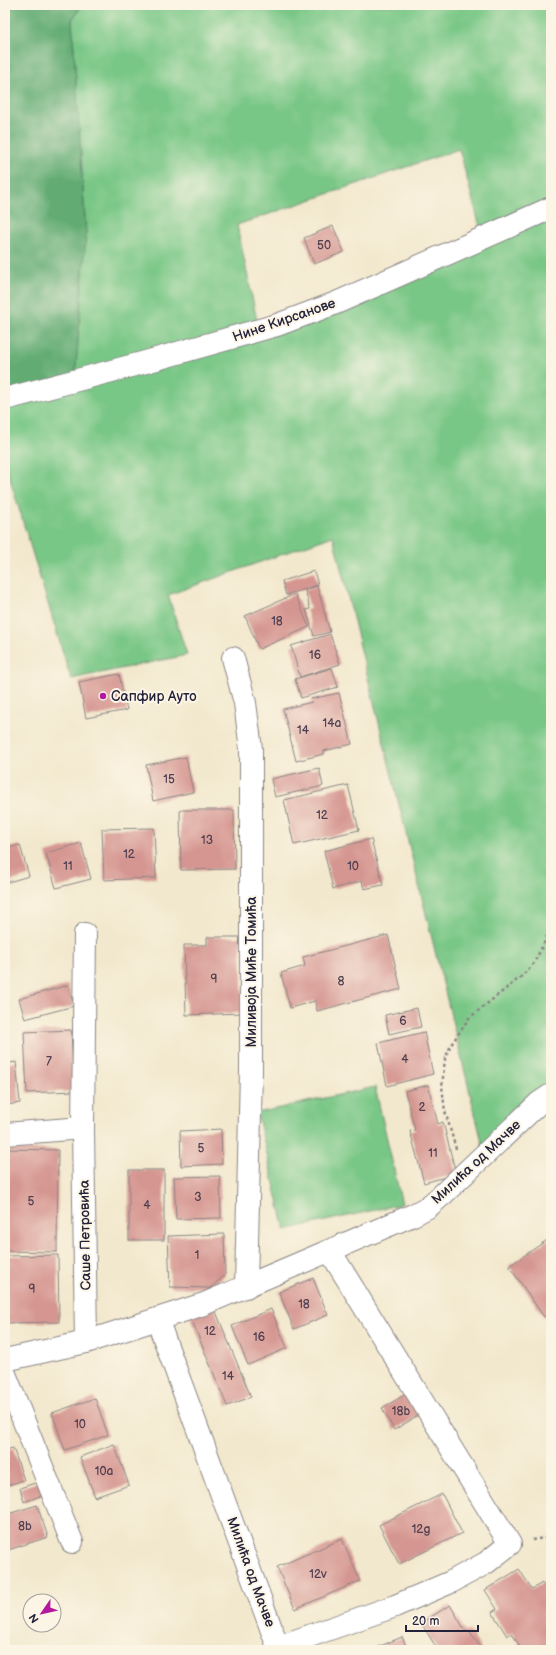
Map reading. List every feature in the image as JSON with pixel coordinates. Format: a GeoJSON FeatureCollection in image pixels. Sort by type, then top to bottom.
{"type":"FeatureCollection","features":[{"type":"Feature","properties":{"kind":"street","name":"Нине Кирсанове"},"geometry":{"type":"LineString","coordinates":[[5,399],[142,363],[277,325],[336,303],[551,208]]}},
{"type":"Feature","properties":{"kind":"street","name":"Миливоја Миће Томића"},"geometry":{"type":"LineString","coordinates":[[233,658],[245,703],[251,749],[251,1071],[246,1287]]}},
{"type":"Feature","properties":{"kind":"street","name":"Саше Петровића"},"geometry":{"type":"LineString","coordinates":[[85,934],[83,1128],[86,1342]]}},
{"type":"Feature","properties":{"kind":"street","name":"Милића од Мачве"},"geometry":{"type":"LineString","coordinates":[[5,1360],[86,1342],[204,1304],[413,1216],[428,1207],[442,1195],[539,1103],[551,1095]]}},
{"type":"Feature","properties":{"kind":"street"},"geometry":{"type":"LineString","coordinates":[[5,1134],[83,1128]]}},
{"type":"Feature","properties":{"kind":"street","name":"Милића од Мачве"},"geometry":{"type":"LineString","coordinates":[[157,1319],[278,1647],[394,1606],[451,1582],[486,1563],[510,1544],[330,1251]]}},
{"type":"Feature","properties":{"kind":"street"},"geometry":{"type":"LineString","coordinates":[[5,1374],[72,1542]]}},
{"type":"Feature","properties":{"kind":"path"},"geometry":{"type":"LineString","coordinates":[[464,1174],[445,1111],[442,1086],[445,1059],[451,1045],[469,1018],[522,976],[534,963],[545,941],[551,922]]}},
{"type":"Feature","properties":{"kind":"green space"},"geometry":{"type":"Polygon","coordinates":[[[5,5],[82,5],[72,20],[86,234],[75,381],[5,399],[5,5]]]}},
{"type":"Feature","properties":{"kind":"green space"},"geometry":{"type":"Polygon","coordinates":[[[82,5],[551,5],[551,1095],[485,1154],[333,536],[168,595],[187,655],[71,679],[5,463],[5,399],[86,234],[72,20],[82,5]],[[459,149],[237,225],[259,330],[483,238],[459,149]]]}},
{"type":"Feature","properties":{"kind":"green space"},"geometry":{"type":"Polygon","coordinates":[[[375,1087],[402,1204],[285,1230],[257,1113],[375,1087]]]}},
{"type":"Feature","properties":{"kind":"building"},"geometry":{"type":"Polygon","coordinates":[[[333,226],[344,252],[314,264],[304,238],[333,226]]]}},
{"type":"Feature","properties":{"kind":"building"},"geometry":{"type":"Polygon","coordinates":[[[314,571],[318,585],[286,595],[282,581],[314,571]]]}},
{"type":"Feature","properties":{"kind":"building"},"geometry":{"type":"Polygon","coordinates":[[[317,586],[330,632],[314,636],[306,610],[310,609],[305,590],[317,586]]]}},
{"type":"Feature","properties":{"kind":"building"},"geometry":{"type":"Polygon","coordinates":[[[295,594],[309,627],[259,649],[245,616],[295,594]]]}},
{"type":"Feature","properties":{"kind":"building"},"geometry":{"type":"Polygon","coordinates":[[[330,634],[340,664],[300,677],[291,646],[330,634]]]}},
{"type":"Feature","properties":{"kind":"building"},"geometry":{"type":"Polygon","coordinates":[[[332,668],[338,687],[301,698],[295,679],[332,668]]]}},
{"type":"Feature","properties":{"kind":"building","name":"Сапфир Ауто"},"geometry":{"type":"Polygon","coordinates":[[[119,674],[127,710],[86,718],[79,682],[119,674]]]}},
{"type":"Feature","properties":{"kind":"building"},"geometry":{"type":"Polygon","coordinates":[[[339,693],[352,744],[324,751],[324,754],[296,761],[283,709],[312,702],[311,699],[339,693]]]}},
{"type":"Feature","properties":{"kind":"building"},"geometry":{"type":"Polygon","coordinates":[[[186,757],[193,792],[153,801],[146,765],[186,757]]]}},
{"type":"Feature","properties":{"kind":"building"},"geometry":{"type":"Polygon","coordinates":[[[319,768],[323,786],[275,797],[271,779],[319,768]]]}},
{"type":"Feature","properties":{"kind":"building"},"geometry":{"type":"Polygon","coordinates":[[[348,785],[359,830],[294,845],[284,800],[348,785]]]}},
{"type":"Feature","properties":{"kind":"building"},"geometry":{"type":"Polygon","coordinates":[[[180,810],[234,810],[235,869],[181,870],[180,810]]]}},
{"type":"Feature","properties":{"kind":"building"},"geometry":{"type":"Polygon","coordinates":[[[154,828],[156,878],[104,880],[102,829],[154,828]]]}},
{"type":"Feature","properties":{"kind":"building"},"geometry":{"type":"Polygon","coordinates":[[[371,839],[383,885],[364,889],[362,881],[333,889],[324,851],[371,839]]]}},
{"type":"Feature","properties":{"kind":"building"},"geometry":{"type":"Polygon","coordinates":[[[81,843],[91,879],[56,888],[46,853],[81,843]]]}},
{"type":"Feature","properties":{"kind":"building"},"geometry":{"type":"Polygon","coordinates":[[[20,845],[29,876],[5,883],[5,853],[8,852],[7,848],[20,845]]]}},
{"type":"Feature","properties":{"kind":"building"},"geometry":{"type":"Polygon","coordinates":[[[388,935],[401,989],[317,1011],[315,1001],[290,1008],[281,973],[305,966],[303,957],[388,935]]]}},
{"type":"Feature","properties":{"kind":"building"},"geometry":{"type":"Polygon","coordinates":[[[207,937],[241,937],[243,1013],[186,1015],[184,945],[207,945],[207,937]]]}},
{"type":"Feature","properties":{"kind":"building"},"geometry":{"type":"Polygon","coordinates":[[[68,985],[74,1006],[25,1019],[19,999],[68,985]]]}},
{"type":"Feature","properties":{"kind":"building"},"geometry":{"type":"Polygon","coordinates":[[[417,1008],[421,1027],[389,1034],[385,1015],[417,1008]]]}},
{"type":"Feature","properties":{"kind":"building"},"geometry":{"type":"Polygon","coordinates":[[[71,1030],[74,1091],[27,1093],[24,1032],[71,1030]]]}},
{"type":"Feature","properties":{"kind":"building"},"geometry":{"type":"Polygon","coordinates":[[[424,1032],[433,1074],[387,1086],[378,1043],[424,1032]]]}},
{"type":"Feature","properties":{"kind":"building"},"geometry":{"type":"Polygon","coordinates":[[[16,1062],[20,1103],[5,1105],[5,1064],[16,1062]]]}},
{"type":"Feature","properties":{"kind":"building"},"geometry":{"type":"Polygon","coordinates":[[[428,1085],[438,1124],[443,1122],[456,1174],[424,1183],[410,1131],[415,1130],[405,1091],[428,1085]]]}},
{"type":"Feature","properties":{"kind":"building"},"geometry":{"type":"Polygon","coordinates":[[[221,1129],[222,1164],[181,1166],[180,1131],[221,1129]]]}},
{"type":"Feature","properties":{"kind":"building"},"geometry":{"type":"Polygon","coordinates":[[[5,1149],[58,1150],[57,1252],[5,1251],[5,1149]]]}},
{"type":"Feature","properties":{"kind":"building"},"geometry":{"type":"Polygon","coordinates":[[[129,1170],[164,1170],[164,1240],[129,1240],[129,1170]]]}},
{"type":"Feature","properties":{"kind":"building"},"geometry":{"type":"Polygon","coordinates":[[[220,1176],[221,1218],[176,1219],[174,1177],[220,1176]]]}},
{"type":"Feature","properties":{"kind":"building"},"geometry":{"type":"Polygon","coordinates":[[[224,1234],[225,1275],[210,1288],[170,1287],[168,1236],[224,1234]]]}},
{"type":"Feature","properties":{"kind":"building"},"geometry":{"type":"Polygon","coordinates":[[[550,1238],[551,1312],[544,1317],[509,1266],[550,1238]]]}},
{"type":"Feature","properties":{"kind":"building"},"geometry":{"type":"Polygon","coordinates":[[[58,1255],[59,1322],[7,1323],[5,1256],[58,1255]]]}},
{"type":"Feature","properties":{"kind":"building"},"geometry":{"type":"Polygon","coordinates":[[[313,1278],[328,1315],[294,1329],[279,1292],[313,1278]]]}},
{"type":"Feature","properties":{"kind":"building"},"geometry":{"type":"Polygon","coordinates":[[[214,1307],[251,1397],[227,1406],[190,1316],[214,1307]]]}},
{"type":"Feature","properties":{"kind":"building"},"geometry":{"type":"Polygon","coordinates":[[[271,1309],[287,1348],[248,1365],[232,1326],[271,1309]]]}},
{"type":"Feature","properties":{"kind":"building"},"geometry":{"type":"Polygon","coordinates":[[[408,1393],[421,1414],[394,1430],[382,1408],[408,1393]]]}},
{"type":"Feature","properties":{"kind":"building"},"geometry":{"type":"Polygon","coordinates":[[[95,1398],[108,1435],[65,1450],[52,1413],[95,1398]]]}},
{"type":"Feature","properties":{"kind":"building"},"geometry":{"type":"Polygon","coordinates":[[[114,1444],[129,1485],[95,1497],[80,1457],[114,1444]]]}},
{"type":"Feature","properties":{"kind":"building"},"geometry":{"type":"Polygon","coordinates":[[[13,1448],[24,1480],[5,1486],[5,1450],[13,1448]]]}},
{"type":"Feature","properties":{"kind":"building"},"geometry":{"type":"Polygon","coordinates":[[[41,1481],[46,1494],[24,1502],[20,1488],[41,1481]]]}},
{"type":"Feature","properties":{"kind":"building"},"geometry":{"type":"Polygon","coordinates":[[[442,1494],[462,1533],[399,1564],[379,1525],[442,1494]]]}},
{"type":"Feature","properties":{"kind":"building"},"geometry":{"type":"Polygon","coordinates":[[[37,1505],[48,1537],[5,1551],[5,1515],[37,1505]]]}},
{"type":"Feature","properties":{"kind":"building"},"geometry":{"type":"Polygon","coordinates":[[[342,1539],[360,1581],[295,1609],[277,1567],[342,1539]]]}},
{"type":"Feature","properties":{"kind":"building"},"geometry":{"type":"Polygon","coordinates":[[[519,1569],[532,1589],[542,1583],[551,1597],[551,1644],[541,1650],[522,1650],[512,1633],[507,1636],[492,1612],[497,1609],[485,1590],[519,1569]]]}},
{"type":"Feature","properties":{"kind":"building"},"geometry":{"type":"Polygon","coordinates":[[[450,1605],[466,1632],[469,1630],[482,1650],[438,1650],[421,1623],[450,1605]]]}},
{"type":"Feature","properties":{"kind":"building"},"geometry":{"type":"Polygon","coordinates":[[[402,1637],[408,1650],[371,1650],[402,1637]]]}},
{"type":"Feature","properties":{"kind":"place","name":"Сапфир Ауто"},"geometry":{"type":"Point","coordinates":[103,696]}}]}
